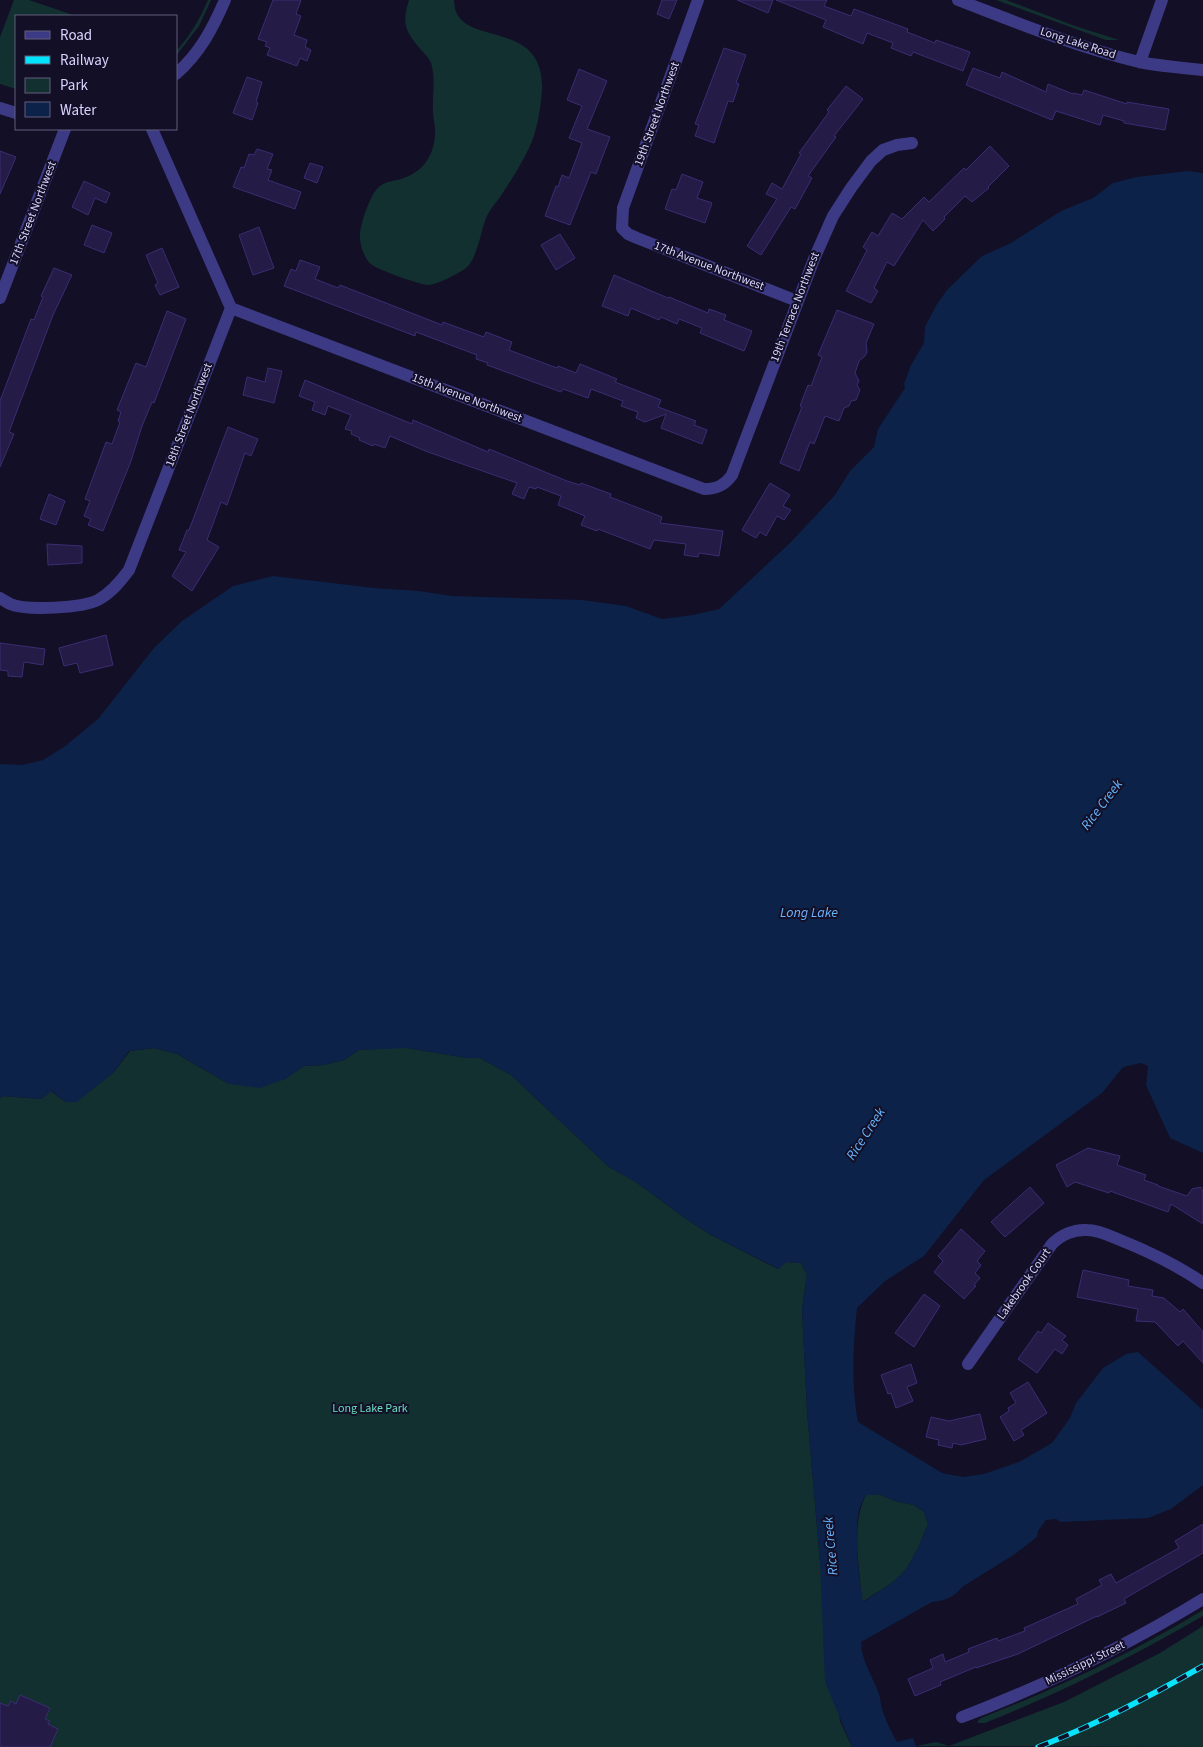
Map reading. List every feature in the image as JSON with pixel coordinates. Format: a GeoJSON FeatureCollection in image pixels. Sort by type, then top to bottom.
{"type":"FeatureCollection","features":[{"type":"Feature","properties":{"kind":"street"},"geometry":{"type":"LineString","coordinates":[[178,72],[199,51],[210,33],[225,0]]}},
{"type":"Feature","properties":{"kind":"street","name":"19th Street Northwest"},"geometry":{"type":"LineString","coordinates":[[622,228],[623,208],[698,0]]}},
{"type":"Feature","properties":{"kind":"street","name":"Long Lake Road"},"geometry":{"type":"LineString","coordinates":[[958,0],[1073,44],[1140,62],[1203,70]]}},
{"type":"Feature","properties":{"kind":"street"},"geometry":{"type":"LineString","coordinates":[[1140,62],[1162,0]]}},
{"type":"Feature","properties":{"kind":"street"},"geometry":{"type":"LineString","coordinates":[[0,108],[15,113]]}},
{"type":"Feature","properties":{"kind":"street","name":"17th Street Northwest"},"geometry":{"type":"LineString","coordinates":[[0,298],[65,130]]}},
{"type":"Feature","properties":{"kind":"street"},"geometry":{"type":"LineString","coordinates":[[152,130],[231,308]]}},
{"type":"Feature","properties":{"kind":"street","name":"19th Terrace Northwest"},"geometry":{"type":"LineString","coordinates":[[704,489],[718,488],[732,475],[797,301],[819,245],[833,216],[871,161],[883,150],[897,144],[912,143]]}},
{"type":"Feature","properties":{"kind":"street","name":"17th Avenue Northwest"},"geometry":{"type":"LineString","coordinates":[[622,228],[628,234],[637,238],[797,301]]}},
{"type":"Feature","properties":{"kind":"street","name":"15th Avenue Northwest"},"geometry":{"type":"LineString","coordinates":[[231,308],[704,489]]}},
{"type":"Feature","properties":{"kind":"street","name":"18th Street Northwest"},"geometry":{"type":"LineString","coordinates":[[0,598],[11,604],[28,607],[84,605],[98,600],[112,591],[122,580],[129,570],[231,308]]}},
{"type":"Feature","properties":{"kind":"street","name":"Lakebrook Court"},"geometry":{"type":"LineString","coordinates":[[968,1364],[1052,1244],[1065,1234],[1085,1229],[1096,1231],[1150,1252],[1183,1269],[1203,1283]]}},
{"type":"Feature","properties":{"kind":"street","name":"Mississippi Street"},"geometry":{"type":"LineString","coordinates":[[962,1717],[1067,1673],[1130,1641],[1203,1599]]}},
{"type":"Feature","properties":{"kind":"green space"},"geometry":{"type":"Polygon","coordinates":[[[14,0],[29,0],[73,15],[15,15],[15,89],[0,84],[0,37],[14,0]]]}},
{"type":"Feature","properties":{"kind":"green space"},"geometry":{"type":"Polygon","coordinates":[[[208,0],[211,0],[199,26],[178,53],[178,49],[202,14],[208,0]]]}},
{"type":"Feature","properties":{"kind":"green space"},"geometry":{"type":"Polygon","coordinates":[[[409,0],[454,0],[458,15],[468,25],[515,41],[529,51],[539,66],[542,89],[538,120],[532,142],[515,173],[488,213],[470,264],[448,278],[428,285],[400,277],[372,265],[364,255],[360,238],[364,215],[373,194],[385,183],[409,176],[421,167],[430,156],[434,142],[434,81],[431,63],[412,39],[406,28],[405,16],[409,0]]]}},
{"type":"Feature","properties":{"kind":"green space"},"geometry":{"type":"Polygon","coordinates":[[[996,0],[1006,0],[1119,40],[1106,40],[996,0]]]}},
{"type":"Feature","properties":{"kind":"green space","name":"Long Lake Park"},"geometry":{"type":"Polygon","coordinates":[[[389,1047],[407,1048],[467,1058],[480,1058],[511,1075],[609,1167],[636,1182],[711,1235],[778,1269],[786,1262],[801,1263],[807,1274],[802,1309],[807,1411],[820,1561],[840,1721],[852,1747],[0,1747],[0,1098],[3,1096],[41,1099],[51,1091],[65,1102],[100,1083],[113,1073],[130,1051],[154,1048],[177,1054],[229,1084],[285,1079],[304,1066],[323,1065],[344,1060],[359,1050],[389,1047]]]}},
{"type":"Feature","properties":{"kind":"green space"},"geometry":{"type":"Polygon","coordinates":[[[866,1495],[881,1495],[895,1501],[914,1505],[924,1512],[928,1524],[907,1568],[892,1583],[862,1602],[857,1534],[861,1507],[866,1495]]]}},
{"type":"Feature","properties":{"kind":"green space"},"geometry":{"type":"Polygon","coordinates":[[[1203,1610],[1203,1616],[1096,1674],[985,1723],[977,1722],[981,1718],[1038,1695],[1094,1669],[1149,1641],[1203,1610]]]}},
{"type":"Feature","properties":{"kind":"green space"},"geometry":{"type":"Polygon","coordinates":[[[1203,1626],[1203,1747],[916,1746],[936,1742],[949,1746],[1064,1702],[1160,1653],[1203,1626]]]}},
{"type":"Feature","properties":{"kind":"water","name":"Long Lake"},"geometry":{"type":"Polygon","coordinates":[[[1187,171],[1203,173],[1203,1153],[1170,1138],[1146,1085],[1148,1066],[1141,1063],[1123,1067],[1102,1093],[984,1180],[924,1256],[885,1281],[857,1308],[854,1380],[858,1422],[942,1473],[963,1477],[984,1474],[1019,1462],[1052,1443],[1070,1418],[1076,1403],[1103,1368],[1126,1354],[1138,1352],[1203,1410],[1203,1485],[1171,1509],[1148,1518],[1061,1522],[1056,1519],[1046,1520],[1038,1531],[1037,1537],[1015,1554],[962,1587],[952,1596],[932,1602],[861,1642],[865,1662],[879,1694],[887,1722],[897,1742],[913,1738],[916,1747],[852,1747],[825,1682],[820,1561],[807,1411],[802,1309],[807,1274],[801,1263],[786,1262],[779,1269],[711,1235],[636,1182],[609,1167],[511,1075],[480,1058],[467,1058],[407,1048],[359,1050],[344,1060],[323,1065],[304,1066],[285,1079],[260,1088],[229,1084],[177,1054],[154,1048],[129,1051],[113,1073],[77,1102],[65,1102],[52,1091],[41,1099],[3,1096],[0,1098],[0,764],[22,765],[43,760],[64,747],[98,719],[154,648],[182,621],[233,586],[273,576],[452,596],[582,600],[626,606],[662,619],[719,609],[790,543],[835,495],[850,471],[874,447],[878,429],[905,388],[904,384],[911,365],[924,343],[925,327],[947,290],[982,256],[1011,243],[1061,211],[1093,198],[1113,183],[1137,177],[1187,171]],[[866,1495],[858,1513],[857,1547],[863,1602],[892,1583],[907,1568],[928,1524],[924,1512],[914,1505],[895,1501],[881,1495],[866,1495]]]}},
{"type":"Feature","properties":{"kind":"building"},"geometry":{"type":"Polygon","coordinates":[[[273,0],[301,0],[296,14],[301,16],[294,35],[307,40],[305,47],[311,50],[307,61],[300,58],[297,66],[267,55],[270,48],[265,46],[267,42],[258,39],[273,0]]]}},
{"type":"Feature","properties":{"kind":"building"},"geometry":{"type":"Polygon","coordinates":[[[662,0],[677,0],[669,19],[657,14],[662,0]]]}},
{"type":"Feature","properties":{"kind":"building"},"geometry":{"type":"Polygon","coordinates":[[[737,0],[773,0],[768,13],[737,0]]]}},
{"type":"Feature","properties":{"kind":"building"},"geometry":{"type":"Polygon","coordinates":[[[776,0],[827,0],[824,6],[851,16],[854,9],[908,29],[907,32],[935,43],[936,40],[970,52],[963,71],[913,52],[911,56],[891,48],[893,43],[867,33],[863,44],[823,27],[826,20],[776,0]]]}},
{"type":"Feature","properties":{"kind":"building"},"geometry":{"type":"Polygon","coordinates":[[[724,48],[746,55],[736,83],[739,84],[733,102],[728,101],[714,143],[695,136],[699,125],[695,124],[724,48]]]}},
{"type":"Feature","properties":{"kind":"building"},"geometry":{"type":"Polygon","coordinates":[[[973,68],[1000,78],[1002,72],[1046,92],[1048,84],[1073,94],[1082,95],[1084,90],[1127,104],[1127,102],[1169,109],[1165,130],[1124,123],[1124,121],[1103,115],[1100,125],[1056,111],[1052,120],[966,85],[973,68]]]}},
{"type":"Feature","properties":{"kind":"building"},"geometry":{"type":"Polygon","coordinates":[[[579,69],[607,81],[587,129],[610,137],[596,174],[591,172],[570,225],[545,216],[562,175],[569,178],[582,143],[569,138],[582,106],[567,100],[579,69]]]}},
{"type":"Feature","properties":{"kind":"building"},"geometry":{"type":"Polygon","coordinates":[[[247,77],[262,82],[252,120],[233,113],[247,77]]]}},
{"type":"Feature","properties":{"kind":"building"},"geometry":{"type":"Polygon","coordinates":[[[846,86],[863,99],[834,136],[836,137],[808,176],[812,178],[795,209],[791,207],[761,255],[747,246],[777,199],[766,194],[772,183],[782,189],[801,154],[799,153],[829,112],[827,110],[846,86]]]}},
{"type":"Feature","properties":{"kind":"building"},"geometry":{"type":"Polygon","coordinates":[[[990,146],[1009,166],[989,188],[972,202],[965,196],[933,231],[923,220],[894,266],[887,262],[874,288],[878,291],[871,303],[846,291],[867,250],[863,247],[872,232],[878,236],[892,213],[902,219],[924,197],[929,202],[990,146]]]}},
{"type":"Feature","properties":{"kind":"building"},"geometry":{"type":"Polygon","coordinates":[[[257,149],[273,154],[267,169],[272,170],[268,180],[301,192],[295,209],[233,187],[241,167],[244,168],[249,154],[254,155],[257,149]]]}},
{"type":"Feature","properties":{"kind":"building"},"geometry":{"type":"Polygon","coordinates":[[[0,151],[16,157],[0,194],[0,151]]]}},
{"type":"Feature","properties":{"kind":"building"},"geometry":{"type":"Polygon","coordinates":[[[310,163],[323,167],[317,183],[304,178],[310,163]]]}},
{"type":"Feature","properties":{"kind":"building"},"geometry":{"type":"Polygon","coordinates":[[[682,174],[703,182],[697,198],[712,203],[705,223],[665,209],[672,189],[676,190],[682,174]]]}},
{"type":"Feature","properties":{"kind":"building"},"geometry":{"type":"Polygon","coordinates":[[[84,181],[110,193],[106,203],[95,198],[88,215],[72,207],[84,181]]]}},
{"type":"Feature","properties":{"kind":"building"},"geometry":{"type":"Polygon","coordinates":[[[92,225],[112,233],[104,253],[84,245],[92,225]]]}},
{"type":"Feature","properties":{"kind":"building"},"geometry":{"type":"Polygon","coordinates":[[[259,227],[274,268],[253,275],[239,235],[259,227]]]}},
{"type":"Feature","properties":{"kind":"building"},"geometry":{"type":"Polygon","coordinates":[[[560,234],[575,258],[556,270],[541,245],[560,234]]]}},
{"type":"Feature","properties":{"kind":"building"},"geometry":{"type":"Polygon","coordinates":[[[162,248],[179,287],[160,295],[155,285],[158,283],[146,255],[162,248]]]}},
{"type":"Feature","properties":{"kind":"building"},"geometry":{"type":"Polygon","coordinates":[[[300,260],[320,267],[315,279],[338,288],[340,285],[442,325],[443,322],[484,337],[486,332],[512,342],[509,350],[557,368],[558,366],[576,373],[580,364],[617,379],[615,382],[661,400],[658,407],[696,421],[694,425],[707,430],[702,444],[661,428],[666,414],[645,422],[636,418],[638,412],[621,406],[623,401],[591,389],[588,398],[563,389],[561,392],[487,365],[488,363],[476,359],[477,355],[416,332],[415,336],[284,286],[291,269],[296,271],[300,260]]]}},
{"type":"Feature","properties":{"kind":"building"},"geometry":{"type":"Polygon","coordinates":[[[54,268],[72,275],[53,315],[9,432],[14,434],[0,467],[0,401],[31,319],[34,320],[43,297],[41,296],[54,268]]]}},
{"type":"Feature","properties":{"kind":"building"},"geometry":{"type":"Polygon","coordinates":[[[614,275],[708,313],[709,309],[726,315],[724,320],[752,331],[744,351],[700,333],[702,328],[679,319],[677,324],[661,317],[659,320],[631,308],[628,316],[602,306],[614,275]]]}},
{"type":"Feature","properties":{"kind":"building"},"geometry":{"type":"Polygon","coordinates":[[[837,310],[874,324],[866,343],[867,352],[859,361],[855,373],[859,381],[857,385],[860,390],[856,400],[851,401],[849,406],[844,408],[839,421],[825,416],[814,444],[810,442],[799,471],[780,463],[802,407],[800,406],[808,385],[811,386],[822,357],[818,355],[837,310]]]}},
{"type":"Feature","properties":{"kind":"building"},"geometry":{"type":"Polygon","coordinates":[[[167,311],[186,319],[154,403],[152,402],[142,426],[131,461],[103,531],[88,525],[91,519],[84,516],[90,501],[85,499],[106,442],[112,444],[120,422],[118,421],[121,412],[117,410],[136,363],[146,367],[167,311]]]}},
{"type":"Feature","properties":{"kind":"building"},"geometry":{"type":"Polygon","coordinates":[[[268,368],[282,371],[274,403],[243,395],[247,377],[265,382],[268,368]]]}},
{"type":"Feature","properties":{"kind":"building"},"geometry":{"type":"Polygon","coordinates":[[[305,380],[412,424],[413,420],[488,452],[489,449],[567,481],[580,485],[581,483],[611,494],[610,497],[662,517],[660,523],[723,531],[719,556],[699,553],[698,557],[684,555],[686,544],[654,540],[650,549],[598,529],[597,531],[581,525],[585,516],[558,505],[561,496],[537,487],[536,489],[529,487],[524,499],[512,494],[517,483],[428,452],[390,436],[385,448],[374,444],[373,446],[359,440],[360,438],[351,434],[352,431],[345,429],[351,415],[328,406],[325,415],[312,410],[315,402],[299,396],[305,380]]]}},
{"type":"Feature","properties":{"kind":"building"},"geometry":{"type":"Polygon","coordinates":[[[228,427],[258,439],[251,456],[245,453],[227,505],[221,502],[207,540],[219,547],[192,591],[172,576],[186,552],[179,550],[187,530],[189,530],[228,427]]]}},
{"type":"Feature","properties":{"kind":"building"},"geometry":{"type":"Polygon","coordinates":[[[770,483],[790,495],[783,506],[791,510],[784,520],[777,516],[766,536],[760,532],[756,538],[742,530],[770,483]]]}},
{"type":"Feature","properties":{"kind":"building"},"geometry":{"type":"Polygon","coordinates":[[[49,494],[65,501],[56,525],[40,519],[49,494]]]}},
{"type":"Feature","properties":{"kind":"building"},"geometry":{"type":"Polygon","coordinates":[[[47,544],[82,546],[82,563],[48,565],[47,544]]]}},
{"type":"Feature","properties":{"kind":"building"},"geometry":{"type":"Polygon","coordinates":[[[106,635],[113,665],[80,673],[77,663],[64,666],[59,648],[106,635]]]}},
{"type":"Feature","properties":{"kind":"building"},"geometry":{"type":"Polygon","coordinates":[[[0,643],[45,649],[43,665],[24,662],[22,677],[8,676],[8,671],[0,670],[0,643]]]}},
{"type":"Feature","properties":{"kind":"building"},"geometry":{"type":"Polygon","coordinates":[[[1088,1148],[1120,1156],[1117,1165],[1146,1175],[1144,1180],[1158,1186],[1187,1196],[1192,1189],[1201,1187],[1203,1192],[1203,1224],[1171,1204],[1168,1212],[1110,1191],[1109,1193],[1075,1182],[1067,1187],[1056,1165],[1088,1148]]]}},
{"type":"Feature","properties":{"kind":"building"},"geometry":{"type":"Polygon","coordinates":[[[1030,1187],[1044,1203],[1005,1237],[991,1222],[1030,1187]]]}},
{"type":"Feature","properties":{"kind":"building"},"geometry":{"type":"Polygon","coordinates":[[[961,1229],[985,1251],[977,1261],[981,1265],[975,1273],[980,1278],[974,1285],[976,1286],[964,1299],[934,1272],[943,1261],[938,1256],[961,1229]]]}},
{"type":"Feature","properties":{"kind":"building"},"geometry":{"type":"Polygon","coordinates":[[[1083,1270],[1129,1280],[1128,1286],[1153,1290],[1152,1296],[1164,1298],[1180,1312],[1183,1309],[1203,1332],[1203,1363],[1183,1341],[1178,1346],[1155,1322],[1136,1321],[1138,1309],[1077,1297],[1083,1270]]]}},
{"type":"Feature","properties":{"kind":"building"},"geometry":{"type":"Polygon","coordinates":[[[924,1294],[940,1306],[914,1347],[895,1333],[924,1294]]]}},
{"type":"Feature","properties":{"kind":"building"},"geometry":{"type":"Polygon","coordinates":[[[1048,1323],[1066,1336],[1062,1340],[1068,1345],[1062,1354],[1055,1349],[1037,1373],[1018,1359],[1038,1331],[1041,1333],[1048,1323]]]}},
{"type":"Feature","properties":{"kind":"building"},"geometry":{"type":"Polygon","coordinates":[[[911,1364],[917,1383],[907,1387],[913,1401],[896,1408],[891,1393],[888,1394],[881,1375],[911,1364]]]}},
{"type":"Feature","properties":{"kind":"building"},"geometry":{"type":"Polygon","coordinates":[[[1028,1382],[1047,1413],[1021,1430],[1024,1435],[1014,1441],[1000,1417],[1009,1411],[1008,1408],[1016,1403],[1010,1393],[1028,1382]]]}},
{"type":"Feature","properties":{"kind":"building"},"geometry":{"type":"Polygon","coordinates":[[[980,1414],[986,1439],[961,1445],[953,1443],[952,1448],[938,1445],[939,1440],[926,1437],[931,1417],[949,1421],[980,1414]]]}},
{"type":"Feature","properties":{"kind":"building"},"geometry":{"type":"Polygon","coordinates":[[[1203,1524],[1203,1553],[1124,1599],[1126,1603],[1018,1654],[976,1667],[940,1682],[941,1685],[915,1696],[908,1679],[933,1668],[930,1660],[943,1654],[945,1662],[969,1652],[968,1649],[997,1638],[998,1641],[1025,1631],[1024,1628],[1078,1604],[1076,1599],[1102,1585],[1099,1580],[1111,1574],[1116,1583],[1179,1548],[1175,1541],[1203,1524]]]}},
{"type":"Feature","properties":{"kind":"building"},"geometry":{"type":"Polygon","coordinates":[[[20,1695],[50,1708],[45,1719],[50,1721],[48,1724],[58,1729],[50,1747],[0,1747],[0,1703],[8,1706],[11,1701],[16,1704],[20,1695]]]}},
{"type":"Feature","properties":{"kind":"railway"},"geometry":{"type":"LineString","coordinates":[[1038,1747],[1122,1710],[1203,1666]]}},
{"type":"Feature","properties":{"kind":"water label","name":"Rice Creek"},"geometry":{"type":"Point","coordinates":[1102,805]}},
{"type":"Feature","properties":{"kind":"water label","name":"Rice Creek"},"geometry":{"type":"Point","coordinates":[866,1134]}},
{"type":"Feature","properties":{"kind":"water label","name":"Rice Creek"},"geometry":{"type":"Point","coordinates":[831,1546]}}]}
